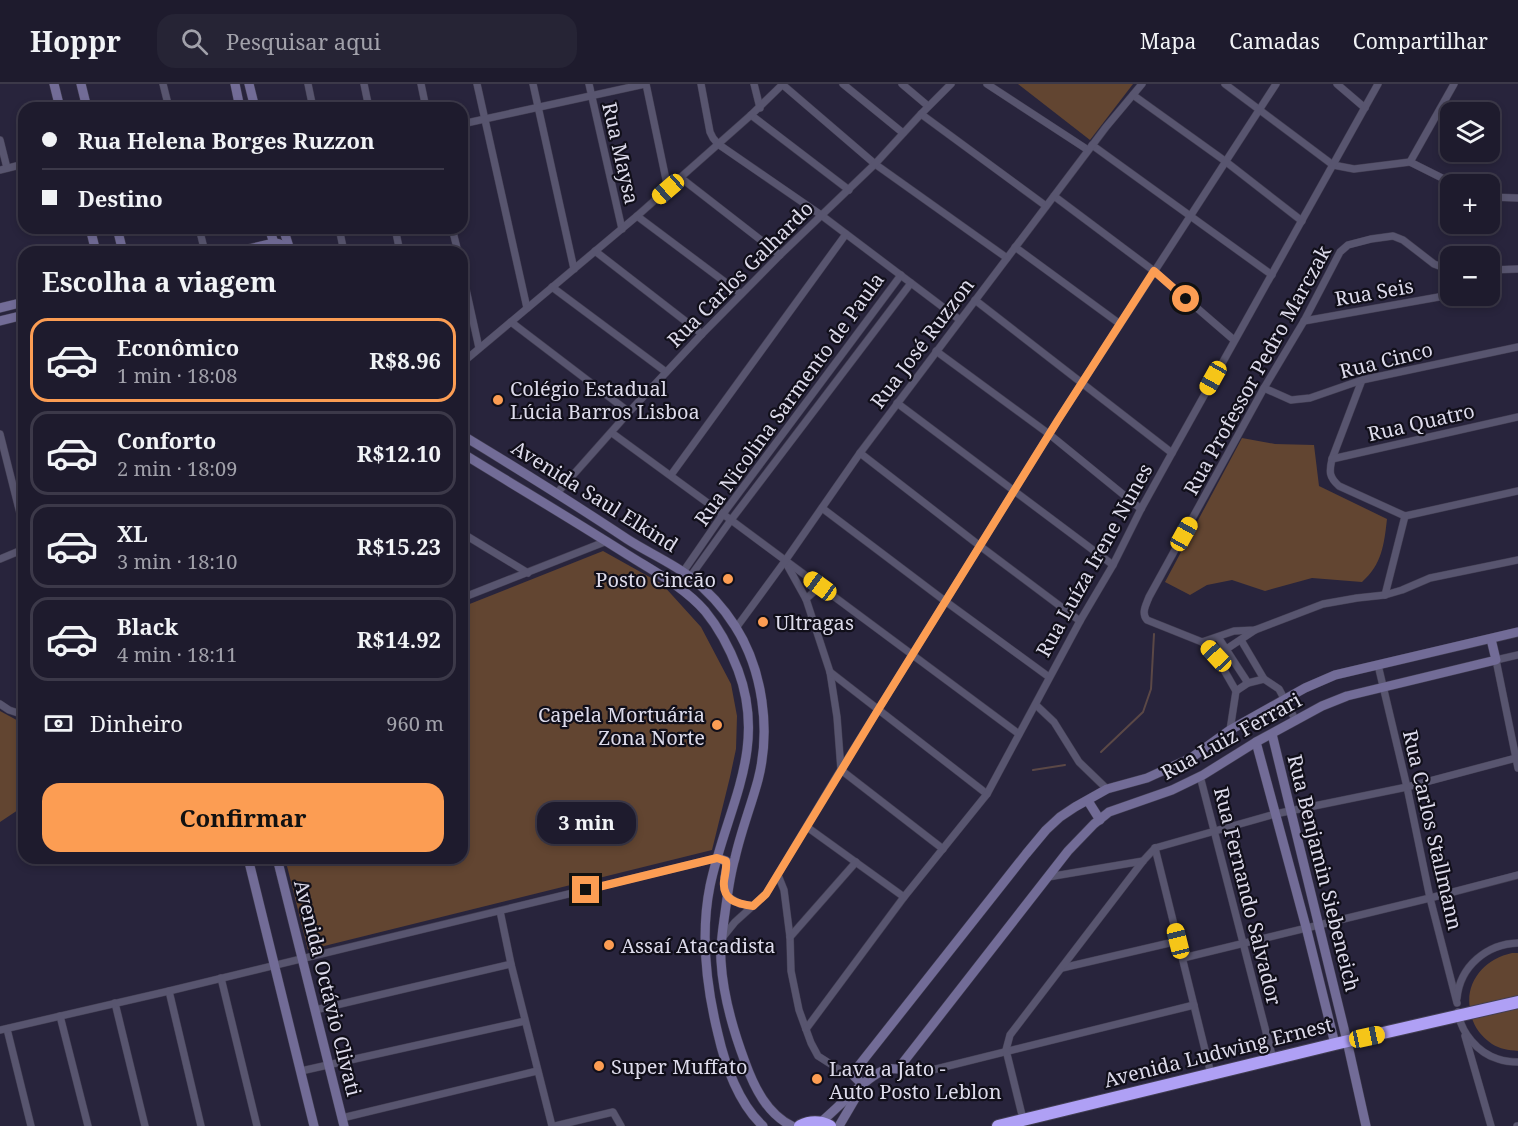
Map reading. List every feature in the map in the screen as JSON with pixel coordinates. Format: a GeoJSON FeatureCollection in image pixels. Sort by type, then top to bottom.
{"type":"FeatureCollection","features":[{"type":"Feature","properties":{"kind":"highway","name":"Avenida Ludwing Ernest"},"geometry":{"type":"LineString","coordinates":[[998,1126],[1341,1043],[1460,1022],[1518,1002]]}},
{"type":"Feature","properties":{"kind":"highway"},"geometry":{"type":"LineString","coordinates":[[800,1126],[811,1122],[826,1124]]}},
{"type":"Feature","properties":{"kind":"street"},"geometry":{"type":"LineString","coordinates":[[54,84],[58,102]]}},
{"type":"Feature","properties":{"kind":"street"},"geometry":{"type":"LineString","coordinates":[[81,84],[86,102]]}},
{"type":"Feature","properties":{"kind":"street"},"geometry":{"type":"LineString","coordinates":[[163,84],[168,102]]}},
{"type":"Feature","properties":{"kind":"street"},"geometry":{"type":"LineString","coordinates":[[235,84],[239,102]]}},
{"type":"Feature","properties":{"kind":"street"},"geometry":{"type":"LineString","coordinates":[[249,84],[254,102]]}},
{"type":"Feature","properties":{"kind":"street"},"geometry":{"type":"LineString","coordinates":[[308,84],[312,102]]}},
{"type":"Feature","properties":{"kind":"street"},"geometry":{"type":"LineString","coordinates":[[364,84],[368,102]]}},
{"type":"Feature","properties":{"kind":"street"},"geometry":{"type":"LineString","coordinates":[[421,84],[425,102]]}},
{"type":"Feature","properties":{"kind":"street"},"geometry":{"type":"LineString","coordinates":[[477,84],[527,308]]}},
{"type":"Feature","properties":{"kind":"street"},"geometry":{"type":"LineString","coordinates":[[533,84],[574,269]]}},
{"type":"Feature","properties":{"kind":"street","name":"Rua Maysa"},"geometry":{"type":"LineString","coordinates":[[589,84],[622,229]]}},
{"type":"Feature","properties":{"kind":"street"},"geometry":{"type":"LineString","coordinates":[[468,122],[646,84],[668,189]]}},
{"type":"Feature","properties":{"kind":"street"},"geometry":{"type":"LineString","coordinates":[[701,84],[710,132],[718,144],[820,215],[960,320]]}},
{"type":"Feature","properties":{"kind":"street"},"geometry":{"type":"LineString","coordinates":[[754,84],[760,108]]}},
{"type":"Feature","properties":{"kind":"street"},"geometry":{"type":"LineString","coordinates":[[468,358],[681,178],[760,108],[783,84],[875,164],[1007,258]]}},
{"type":"Feature","properties":{"kind":"street"},"geometry":{"type":"LineString","coordinates":[[843,84],[903,133]]}},
{"type":"Feature","properties":{"kind":"street"},"geometry":{"type":"LineString","coordinates":[[902,84],[928,106]]}},
{"type":"Feature","properties":{"kind":"street","name":"Rua Carlos Galhardo"},"geometry":{"type":"LineString","coordinates":[[557,493],[702,334],[820,215],[875,164],[951,84]]}},
{"type":"Feature","properties":{"kind":"street"},"geometry":{"type":"LineString","coordinates":[[987,84],[1090,148],[1272,275]]}},
{"type":"Feature","properties":{"kind":"street","name":"Rua José Ruzzon"},"geometry":{"type":"LineString","coordinates":[[736,628],[897,403],[1090,148],[1142,84]]}},
{"type":"Feature","properties":{"kind":"street"},"geometry":{"type":"LineString","coordinates":[[1225,84],[1333,165],[1354,169],[1410,162],[1440,177]]}},
{"type":"Feature","properties":{"kind":"street"},"geometry":{"type":"LineString","coordinates":[[722,938],[735,922],[766,894],[1082,382],[1276,84]]}},
{"type":"Feature","properties":{"kind":"street"},"geometry":{"type":"LineString","coordinates":[[1337,84],[1365,108]]}},
{"type":"Feature","properties":{"kind":"street","name":"Rua Luíza Irene Nunes"},"geometry":{"type":"LineString","coordinates":[[806,1029],[904,897],[987,794],[1234,340],[1378,84]]}},
{"type":"Feature","properties":{"kind":"street"},"geometry":{"type":"LineString","coordinates":[[1410,162],[1454,84]]}},
{"type":"Feature","properties":{"kind":"street"},"geometry":{"type":"LineString","coordinates":[[1133,95],[1226,161],[1302,221]]}},
{"type":"Feature","properties":{"kind":"street"},"geometry":{"type":"LineString","coordinates":[[921,114],[1046,206]]}},
{"type":"Feature","properties":{"kind":"street"},"geometry":{"type":"LineString","coordinates":[[751,116],[849,189]]}},
{"type":"Feature","properties":{"kind":"street"},"geometry":{"type":"LineString","coordinates":[[0,140],[4,169]]}},
{"type":"Feature","properties":{"kind":"street"},"geometry":{"type":"LineString","coordinates":[[681,178],[780,255]]}},
{"type":"Feature","properties":{"kind":"street"},"geometry":{"type":"LineString","coordinates":[[1054,196],[1154,271],[1234,340]]}},
{"type":"Feature","properties":{"kind":"street"},"geometry":{"type":"LineString","coordinates":[[1500,197],[1518,198]]}},
{"type":"Feature","properties":{"kind":"street"},"geometry":{"type":"LineString","coordinates":[[637,216],[741,294]]}},
{"type":"Feature","properties":{"kind":"street"},"geometry":{"type":"LineString","coordinates":[[671,475],[846,234]]}},
{"type":"Feature","properties":{"kind":"street","name":"Rua Professor Pedro Marczak"},"geometry":{"type":"LineString","coordinates":[[1202,642],[1147,620],[1144,613],[1145,608],[1340,252],[1348,245],[1393,236],[1403,240],[1440,266]]}},
{"type":"Feature","properties":{"kind":"street"},"geometry":{"type":"LineString","coordinates":[[1015,247],[1120,324]]}},
{"type":"Feature","properties":{"kind":"street"},"geometry":{"type":"LineString","coordinates":[[595,251],[702,334]]}},
{"type":"Feature","properties":{"kind":"street"},"geometry":{"type":"LineString","coordinates":[[1500,270],[1518,269]]}},
{"type":"Feature","properties":{"kind":"street","name":"Rua Nicolina Sarmento de Paula"},"geometry":{"type":"LineString","coordinates":[[687,574],[723,514],[901,275]]}},
{"type":"Feature","properties":{"kind":"street","name":"Rua Nicolina Sarmento de Paula"},"geometry":{"type":"LineString","coordinates":[[687,574],[731,520],[911,283]]}},
{"type":"Feature","properties":{"kind":"street"},"geometry":{"type":"LineString","coordinates":[[552,287],[666,372]]}},
{"type":"Feature","properties":{"kind":"street","name":"Rua Seis"},"geometry":{"type":"LineString","coordinates":[[1304,321],[1440,297]]}},
{"type":"Feature","properties":{"kind":"street"},"geometry":{"type":"LineString","coordinates":[[468,298],[479,348]]}},
{"type":"Feature","properties":{"kind":"street"},"geometry":{"type":"LineString","coordinates":[[975,300],[1172,453]]}},
{"type":"Feature","properties":{"kind":"street"},"geometry":{"type":"LineString","coordinates":[[0,308],[18,304]]}},
{"type":"Feature","properties":{"kind":"street"},"geometry":{"type":"LineString","coordinates":[[0,321],[18,316]]}},
{"type":"Feature","properties":{"kind":"street"},"geometry":{"type":"LineString","coordinates":[[511,322],[629,412]]}},
{"type":"Feature","properties":{"kind":"street","name":"Rua Cinco"},"geometry":{"type":"LineString","coordinates":[[1264,388],[1291,400],[1310,398],[1362,380],[1518,347]]}},
{"type":"Feature","properties":{"kind":"street"},"geometry":{"type":"LineString","coordinates":[[936,351],[1049,435],[1141,509]]}},
{"type":"Feature","properties":{"kind":"street"},"geometry":{"type":"LineString","coordinates":[[1362,380],[1332,459],[1330,470],[1332,479],[1339,486],[1405,516],[1518,491]]}},
{"type":"Feature","properties":{"kind":"street"},"geometry":{"type":"LineString","coordinates":[[897,403],[1113,565]]}},
{"type":"Feature","properties":{"kind":"street","name":"Rua Quatro"},"geometry":{"type":"LineString","coordinates":[[1332,459],[1518,417]]}},
{"type":"Feature","properties":{"kind":"street"},"geometry":{"type":"LineString","coordinates":[[612,433],[1019,734]]}},
{"type":"Feature","properties":{"kind":"street"},"geometry":{"type":"LineString","coordinates":[[0,434],[18,505]]}},
{"type":"Feature","properties":{"kind":"street","name":"Avenida Saul Elkind"},"geometry":{"type":"LineString","coordinates":[[468,439],[641,548],[687,574],[713,598],[736,628],[760,688],[764,742],[758,778],[734,859],[727,897],[721,960],[724,990],[736,1039],[760,1094],[773,1113],[792,1126]]}},
{"type":"Feature","properties":{"kind":"street"},"geometry":{"type":"LineString","coordinates":[[860,453],[1080,621]]}},
{"type":"Feature","properties":{"kind":"street","name":"Avenida Saul Elkind"},"geometry":{"type":"LineString","coordinates":[[468,457],[680,588],[705,611],[734,659],[745,691],[749,725],[747,757],[717,858],[707,910],[706,964],[711,1005],[729,1072],[749,1110],[764,1126]]}},
{"type":"Feature","properties":{"kind":"street"},"geometry":{"type":"LineString","coordinates":[[822,508],[1049,677]]}},
{"type":"Feature","properties":{"kind":"street"},"geometry":{"type":"LineString","coordinates":[[1384,595],[1405,516]]}},
{"type":"Feature","properties":{"kind":"street"},"geometry":{"type":"LineString","coordinates":[[468,537],[528,573]]}},
{"type":"Feature","properties":{"kind":"street"},"geometry":{"type":"LineString","coordinates":[[468,596],[607,541],[617,539],[630,546],[641,548]]}},
{"type":"Feature","properties":{"kind":"street"},"geometry":{"type":"LineString","coordinates":[[0,559],[18,552]]}},
{"type":"Feature","properties":{"kind":"street"},"geometry":{"type":"LineString","coordinates":[[1216,656],[1255,630],[1323,604],[1384,595],[1430,579],[1518,560]]}},
{"type":"Feature","properties":{"kind":"street"},"geometry":{"type":"LineString","coordinates":[[785,561],[806,599],[830,672],[837,717],[841,770],[943,849]]}},
{"type":"Feature","properties":{"kind":"street"},"geometry":{"type":"LineString","coordinates":[[806,599],[820,586]]}},
{"type":"Feature","properties":{"kind":"street"},"geometry":{"type":"LineString","coordinates":[[705,611],[724,630],[728,632],[736,628]]}},
{"type":"Feature","properties":{"kind":"street"},"geometry":{"type":"LineString","coordinates":[[1230,730],[1236,691],[1216,656],[1202,642],[1234,631],[1255,630]]}},
{"type":"Feature","properties":{"kind":"street"},"geometry":{"type":"LineString","coordinates":[[853,1075],[998,888],[1046,830],[1060,817],[1107,789],[1158,774],[1191,758],[1230,730],[1305,688],[1335,675],[1518,632]]}},
{"type":"Feature","properties":{"kind":"street"},"geometry":{"type":"LineString","coordinates":[[1218,637],[1248,683]]}},
{"type":"Feature","properties":{"kind":"street"},"geometry":{"type":"LineString","coordinates":[[1491,639],[1514,732],[1518,768]]}},
{"type":"Feature","properties":{"kind":"street"},"geometry":{"type":"LineString","coordinates":[[1241,640],[1264,679],[1279,689],[1296,721]]}},
{"type":"Feature","properties":{"kind":"street","name":"Rua Luiz Ferrari"},"geometry":{"type":"LineString","coordinates":[[898,1069],[1068,851],[1109,812],[1164,793],[1200,776],[1322,706],[1347,696],[1518,655]]}},
{"type":"Feature","properties":{"kind":"street","name":"Rua Carlos Stallmann"},"geometry":{"type":"LineString","coordinates":[[1378,665],[1430,898],[1457,1003]]}},
{"type":"Feature","properties":{"kind":"street"},"geometry":{"type":"LineString","coordinates":[[830,672],[987,794]]}},
{"type":"Feature","properties":{"kind":"street"},"geometry":{"type":"LineString","coordinates":[[1236,691],[1248,683],[1264,679]]}},
{"type":"Feature","properties":{"kind":"street"},"geometry":{"type":"LineString","coordinates":[[0,704],[18,713]]}},
{"type":"Feature","properties":{"kind":"street"},"geometry":{"type":"LineString","coordinates":[[1036,705],[1054,722],[1079,762],[1107,789]]}},
{"type":"Feature","properties":{"kind":"street","name":"Rua Benjamin Siebeneich"},"geometry":{"type":"LineString","coordinates":[[1272,734],[1318,924],[1341,1043]]}},
{"type":"Feature","properties":{"kind":"street","name":"Rua Benjamin Siebeneich"},"geometry":{"type":"LineString","coordinates":[[1256,742],[1306,927],[1366,1126]]}},
{"type":"Feature","properties":{"kind":"street"},"geometry":{"type":"LineString","coordinates":[[1023,1119],[1006,1050],[1010,1035],[1155,848],[1290,810],[1407,787],[1516,758]]}},
{"type":"Feature","properties":{"kind":"street"},"geometry":{"type":"LineString","coordinates":[[1158,774],[1164,793]]}},
{"type":"Feature","properties":{"kind":"street","name":"Rua Fernando Salvador"},"geometry":{"type":"LineString","coordinates":[[1200,776],[1273,1059]]}},
{"type":"Feature","properties":{"kind":"street"},"geometry":{"type":"LineString","coordinates":[[1088,801],[1100,820]]}},
{"type":"Feature","properties":{"kind":"street"},"geometry":{"type":"LineString","coordinates":[[807,827],[904,897]]}},
{"type":"Feature","properties":{"kind":"street"},"geometry":{"type":"LineString","coordinates":[[1155,848],[1211,1074]]}},
{"type":"Feature","properties":{"kind":"street"},"geometry":{"type":"LineString","coordinates":[[32,1126],[4,1030],[717,858],[726,861],[724,884],[727,897],[740,904],[753,906]]}},
{"type":"Feature","properties":{"kind":"street"},"geometry":{"type":"LineString","coordinates":[[1048,877],[1143,861]]}},
{"type":"Feature","properties":{"kind":"street"},"geometry":{"type":"LineString","coordinates":[[790,937],[856,862]]}},
{"type":"Feature","properties":{"kind":"street"},"geometry":{"type":"LineString","coordinates":[[249,864],[314,1126]]}},
{"type":"Feature","properties":{"kind":"street","name":"Avenida Octávio Clivati"},"geometry":{"type":"LineString","coordinates":[[278,864],[343,1122]]}},
{"type":"Feature","properties":{"kind":"street"},"geometry":{"type":"LineString","coordinates":[[778,875],[784,890],[790,937],[791,971],[799,1011],[806,1029],[818,1056],[840,1070],[853,1075],[863,1085]]}},
{"type":"Feature","properties":{"kind":"street"},"geometry":{"type":"LineString","coordinates":[[1183,958],[1518,875]]}},
{"type":"Feature","properties":{"kind":"street"},"geometry":{"type":"LineString","coordinates":[[500,911],[537,1071],[554,1126],[613,1112],[621,1126]]}},
{"type":"Feature","properties":{"kind":"street"},"geometry":{"type":"LineString","coordinates":[[1062,968],[1178,941]]}},
{"type":"Feature","properties":{"kind":"street"},"geometry":{"type":"LineString","coordinates":[[1491,1126],[1460,1022],[1458,993],[1467,969],[1475,960],[1498,946],[1518,943]]}},
{"type":"Feature","properties":{"kind":"street"},"geometry":{"type":"LineString","coordinates":[[315,1010],[511,964]]}},
{"type":"Feature","properties":{"kind":"street"},"geometry":{"type":"LineString","coordinates":[[221,978],[257,1126]]}},
{"type":"Feature","properties":{"kind":"street"},"geometry":{"type":"LineString","coordinates":[[169,991],[201,1126]]}},
{"type":"Feature","properties":{"kind":"street"},"geometry":{"type":"LineString","coordinates":[[116,1004],[145,1126]]}},
{"type":"Feature","properties":{"kind":"street"},"geometry":{"type":"LineString","coordinates":[[826,1124],[863,1085],[881,1071],[890,1068],[932,1070],[1194,1005]]}},
{"type":"Feature","properties":{"kind":"street"},"geometry":{"type":"LineString","coordinates":[[60,1016],[88,1126]]}},
{"type":"Feature","properties":{"kind":"street"},"geometry":{"type":"LineString","coordinates":[[301,1071],[525,1021]]}},
{"type":"Feature","properties":{"kind":"street"},"geometry":{"type":"LineString","coordinates":[[1460,1022],[1471,1041],[1485,1053],[1500,1060],[1518,1062]]}},
{"type":"Feature","properties":{"kind":"street"},"geometry":{"type":"LineString","coordinates":[[343,1122],[537,1071]]}},
{"type":"Feature","properties":{"kind":"street"},"geometry":{"type":"LineString","coordinates":[[839,1126],[863,1085]]}},
{"type":"Feature","properties":{"kind":"shaded area"},"geometry":{"type":"Polygon","coordinates":[[[1018,84],[1133,84],[1090,140],[1018,84]]]}},
{"type":"Feature","properties":{"kind":"shaded area"},"geometry":{"type":"Polygon","coordinates":[[[1242,438],[1275,444],[1314,445],[1319,486],[1387,519],[1378,561],[1362,582],[1312,578],[1265,591],[1232,580],[1207,585],[1190,595],[1165,582],[1242,438]]]}},
{"type":"Feature","properties":{"kind":"shaded area"},"geometry":{"type":"Polygon","coordinates":[[[603,551],[662,584],[701,627],[731,684],[737,716],[736,749],[712,850],[308,950],[286,864],[468,864],[468,605],[603,551]]]}},
{"type":"Feature","properties":{"kind":"shaded area"},"geometry":{"type":"Polygon","coordinates":[[[0,711],[18,721],[18,810],[0,822],[0,711]]]}},
{"type":"Feature","properties":{"kind":"shaded area"},"geometry":{"type":"Polygon","coordinates":[[[1518,953],[1518,1051],[1498,1047],[1483,1037],[1472,1020],[1469,999],[1479,973],[1493,960],[1518,953]]]}},
{"type":"Feature","properties":{"kind":"waterway"},"geometry":{"type":"LineString","coordinates":[[1101,752],[1143,712],[1151,689],[1154,634]]}},
{"type":"Feature","properties":{"kind":"waterway"},"geometry":{"type":"LineString","coordinates":[[1033,770],[1065,765]]}},
{"type":"Feature","properties":{"kind":"place","name":"Colégio Estadual Lúcia Barros Lisboa"},"geometry":{"type":"Point","coordinates":[498,400]}},
{"type":"Feature","properties":{"kind":"place","name":"Posto Cincão"},"geometry":{"type":"Point","coordinates":[728,579]}},
{"type":"Feature","properties":{"kind":"place","name":"Ultragas"},"geometry":{"type":"Point","coordinates":[763,622]}},
{"type":"Feature","properties":{"kind":"place","name":"Capela Mortuária Zona Norte"},"geometry":{"type":"Point","coordinates":[717,725]}},
{"type":"Feature","properties":{"kind":"place","name":"Assaí Atacadista"},"geometry":{"type":"Point","coordinates":[609,945]}},
{"type":"Feature","properties":{"kind":"place","name":"Super Muffato"},"geometry":{"type":"Point","coordinates":[599,1066]}},
{"type":"Feature","properties":{"kind":"place","name":"Lava a Jato - Auto Posto Leblon"},"geometry":{"type":"Point","coordinates":[817,1079]}},
{"type":"Feature","properties":{"kind":"route"},"geometry":{"type":"LineString","coordinates":[[586,890],[717,858],[726,861],[724,884],[727,897],[731,900],[753,906],[766,894],[1058,420],[1154,271],[1186,299]]}}]}
